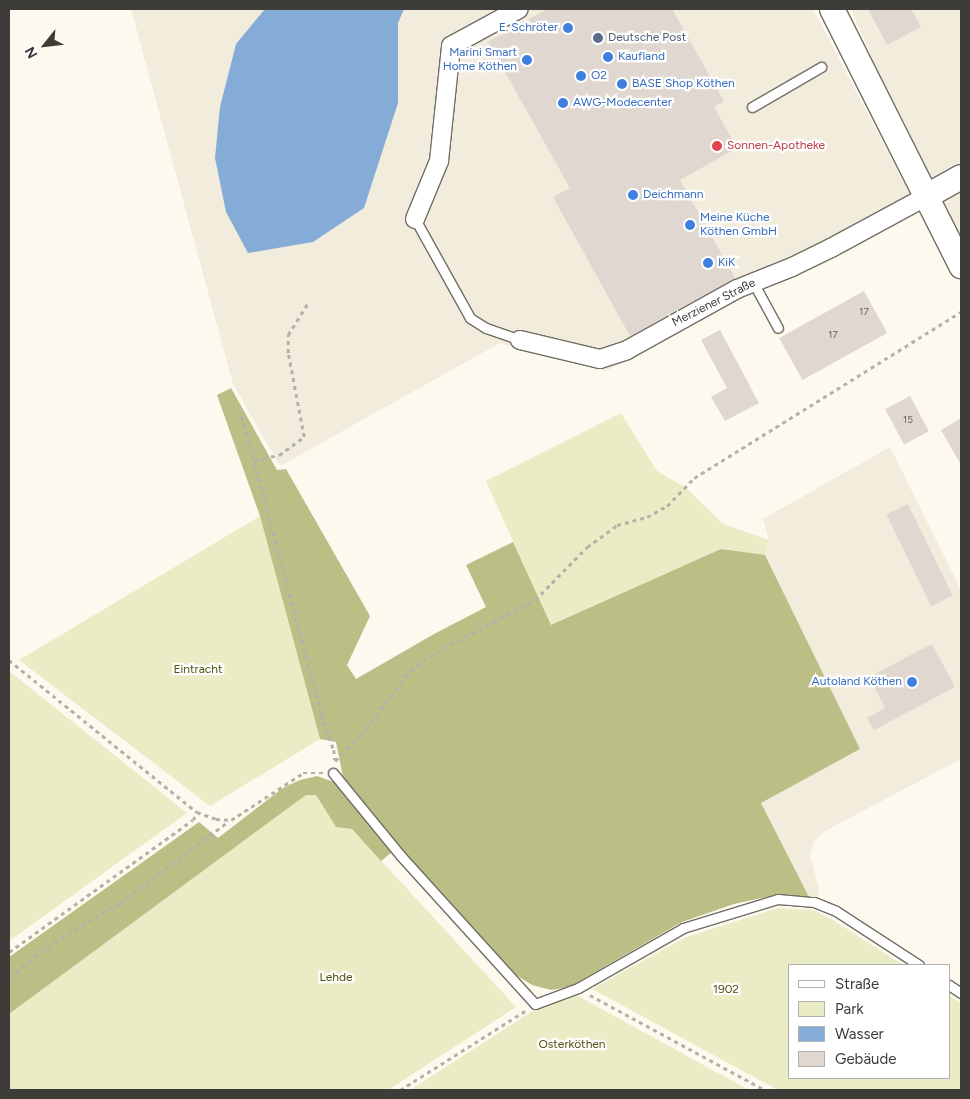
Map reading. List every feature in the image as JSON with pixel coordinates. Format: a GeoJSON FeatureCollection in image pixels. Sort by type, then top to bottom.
{"type":"FeatureCollection","features":[{"type":"Feature","properties":{"kind":"main road"},"geometry":{"type":"LineString","coordinates":[[832,9],[961,266]]}},
{"type":"Feature","properties":{"kind":"main road"},"geometry":{"type":"LineString","coordinates":[[927,196],[961,177]]}},
{"type":"Feature","properties":{"kind":"street"},"geometry":{"type":"LineString","coordinates":[[414,219],[439,161],[451,46],[519,9]]}},
{"type":"Feature","properties":{"kind":"street","name":"Merziener Straße"},"geometry":{"type":"LineString","coordinates":[[520,340],[600,359],[627,350],[753,282],[832,248],[927,196]]}},
{"type":"Feature","properties":{"kind":"lane"},"geometry":{"type":"LineString","coordinates":[[752,107],[822,67]]}},
{"type":"Feature","properties":{"kind":"lane"},"geometry":{"type":"LineString","coordinates":[[414,219],[470,318],[486,328],[520,340]]}},
{"type":"Feature","properties":{"kind":"lane"},"geometry":{"type":"LineString","coordinates":[[753,282],[778,328]]}},
{"type":"Feature","properties":{"kind":"lane"},"geometry":{"type":"LineString","coordinates":[[333,773],[400,855],[535,1004],[578,988],[683,928],[778,899],[814,902],[836,911],[917,964]]}},
{"type":"Feature","properties":{"kind":"lane"},"geometry":{"type":"LineString","coordinates":[[950,985],[961,992]]}},
{"type":"Feature","properties":{"kind":"path"},"geometry":{"type":"LineString","coordinates":[[254,460],[279,454],[304,437],[288,353],[288,335],[308,304]]}},
{"type":"Feature","properties":{"kind":"path"},"geometry":{"type":"LineString","coordinates":[[335,761],[361,735],[410,670],[436,652],[535,600],[586,547],[617,526],[646,517],[667,506],[694,478],[961,312]]}},
{"type":"Feature","properties":{"kind":"path"},"geometry":{"type":"LineString","coordinates":[[9,978],[54,942],[120,903],[231,820],[303,773],[333,773],[334,750],[322,714],[242,416]]}},
{"type":"Feature","properties":{"kind":"path"},"geometry":{"type":"LineString","coordinates":[[9,660],[197,812],[216,819],[231,820]]}},
{"type":"Feature","properties":{"kind":"path"},"geometry":{"type":"LineString","coordinates":[[9,952],[193,820],[197,812]]}},
{"type":"Feature","properties":{"kind":"path"},"geometry":{"type":"LineString","coordinates":[[578,988],[765,1090]]}},
{"type":"Feature","properties":{"kind":"path"},"geometry":{"type":"LineString","coordinates":[[400,1090],[535,1004]]}},
{"type":"Feature","properties":{"kind":"shaded area"},"geometry":{"type":"Polygon","coordinates":[[[131,9],[813,9],[914,202],[896,220],[744,296],[606,371],[500,343],[280,466],[233,384],[131,9]]]}},
{"type":"Feature","properties":{"kind":"shaded area"},"geometry":{"type":"Polygon","coordinates":[[[851,9],[961,9],[961,258],[936,210],[851,9]]]}},
{"type":"Feature","properties":{"kind":"shaded area"},"geometry":{"type":"Polygon","coordinates":[[[890,447],[961,590],[961,759],[825,831],[814,841],[810,855],[819,888],[817,899],[809,897],[761,803],[860,749],[765,555],[769,540],[763,519],[890,447]]]}},
{"type":"Feature","properties":{"kind":"green space"},"geometry":{"type":"Polygon","coordinates":[[[231,388],[277,470],[286,469],[370,616],[347,665],[356,679],[434,634],[486,607],[466,565],[513,542],[551,625],[721,549],[765,555],[860,749],[761,803],[809,897],[776,895],[734,904],[682,922],[569,987],[551,990],[532,985],[511,972],[397,844],[343,777],[336,742],[320,739],[260,516],[217,395],[231,388]]]}},
{"type":"Feature","properties":{"kind":"green space"},"geometry":{"type":"Polygon","coordinates":[[[621,413],[657,471],[686,488],[723,524],[769,540],[765,555],[721,549],[551,626],[486,481],[621,413]]]}},
{"type":"Feature","properties":{"kind":"green space","name":"Eintracht"},"geometry":{"type":"Polygon","coordinates":[[[260,516],[320,739],[210,806],[19,660],[260,516]]]}},
{"type":"Feature","properties":{"kind":"green space"},"geometry":{"type":"Polygon","coordinates":[[[9,671],[187,813],[9,941],[9,671]]]}},
{"type":"Feature","properties":{"kind":"green space"},"geometry":{"type":"Polygon","coordinates":[[[317,776],[334,782],[392,852],[381,861],[352,829],[336,827],[316,795],[306,795],[9,1014],[9,957],[199,822],[218,838],[283,788],[300,780],[317,776]]]}},
{"type":"Feature","properties":{"kind":"green space","name":"Lehde"},"geometry":{"type":"Polygon","coordinates":[[[306,795],[316,795],[336,827],[352,829],[516,1007],[388,1090],[9,1090],[9,1014],[306,795]]]}},
{"type":"Feature","properties":{"kind":"green space","name":"1902"},"geometry":{"type":"Polygon","coordinates":[[[778,908],[813,910],[833,920],[901,964],[788,964],[788,1079],[950,1079],[950,996],[961,1004],[961,1090],[778,1090],[592,989],[686,937],[778,908]]]}},
{"type":"Feature","properties":{"kind":"green space","name":"Osterköthen"},"geometry":{"type":"Polygon","coordinates":[[[576,995],[749,1090],[410,1090],[537,1008],[576,995]]]}},
{"type":"Feature","properties":{"kind":"water"},"geometry":{"type":"Polygon","coordinates":[[[265,9],[404,9],[398,23],[398,103],[364,208],[313,242],[248,253],[226,212],[215,158],[220,107],[236,44],[265,9]]]}},
{"type":"Feature","properties":{"kind":"building"},"geometry":{"type":"Polygon","coordinates":[[[547,9],[672,9],[724,101],[714,107],[737,148],[680,180],[735,278],[630,336],[553,197],[570,188],[488,42],[547,9]]]}},
{"type":"Feature","properties":{"kind":"building"},"geometry":{"type":"Polygon","coordinates":[[[868,9],[911,9],[921,27],[887,45],[868,9]]]}},
{"type":"Feature","properties":{"kind":"building"},"geometry":{"type":"Polygon","coordinates":[[[864,291],[887,333],[802,380],[779,338],[864,291]]]}},
{"type":"Feature","properties":{"kind":"building"},"geometry":{"type":"Polygon","coordinates":[[[720,330],[759,403],[725,421],[711,397],[727,388],[701,340],[720,330]]]}},
{"type":"Feature","properties":{"kind":"building"},"geometry":{"type":"Polygon","coordinates":[[[910,396],[929,431],[904,444],[885,409],[910,396]]]}},
{"type":"Feature","properties":{"kind":"building"},"geometry":{"type":"Polygon","coordinates":[[[961,418],[961,465],[941,430],[961,418]]]}},
{"type":"Feature","properties":{"kind":"building"},"geometry":{"type":"Polygon","coordinates":[[[908,504],[953,596],[931,606],[886,515],[908,504]]]}},
{"type":"Feature","properties":{"kind":"building","name":"Autoland Köthen"},"geometry":{"type":"Polygon","coordinates":[[[932,644],[955,687],[874,730],[867,718],[885,708],[869,677],[932,644]]]}},
{"type":"Feature","properties":{"kind":"place","name":"E. Schröter"},"geometry":{"type":"Point","coordinates":[568,28]}},
{"type":"Feature","properties":{"kind":"place","name":"Deutsche Post"},"geometry":{"type":"Point","coordinates":[598,38]}},
{"type":"Feature","properties":{"kind":"place","name":"Kaufland"},"geometry":{"type":"Point","coordinates":[608,57]}},
{"type":"Feature","properties":{"kind":"place","name":"Marini Smart Home Köthen"},"geometry":{"type":"Point","coordinates":[527,60]}},
{"type":"Feature","properties":{"kind":"place","name":"O2"},"geometry":{"type":"Point","coordinates":[581,76]}},
{"type":"Feature","properties":{"kind":"place","name":"BASE Shop Köthen"},"geometry":{"type":"Point","coordinates":[622,84]}},
{"type":"Feature","properties":{"kind":"place","name":"AWG-Modecenter"},"geometry":{"type":"Point","coordinates":[563,103]}},
{"type":"Feature","properties":{"kind":"place","name":"Sonnen-Apotheke"},"geometry":{"type":"Point","coordinates":[717,146]}},
{"type":"Feature","properties":{"kind":"place","name":"Deichmann"},"geometry":{"type":"Point","coordinates":[633,195]}},
{"type":"Feature","properties":{"kind":"place","name":"Meine Küche Köthen GmbH"},"geometry":{"type":"Point","coordinates":[690,225]}},
{"type":"Feature","properties":{"kind":"place","name":"KiK"},"geometry":{"type":"Point","coordinates":[708,263]}},
{"type":"Feature","properties":{"kind":"place","name":"Autoland Köthen"},"geometry":{"type":"Point","coordinates":[912,682]}}]}
